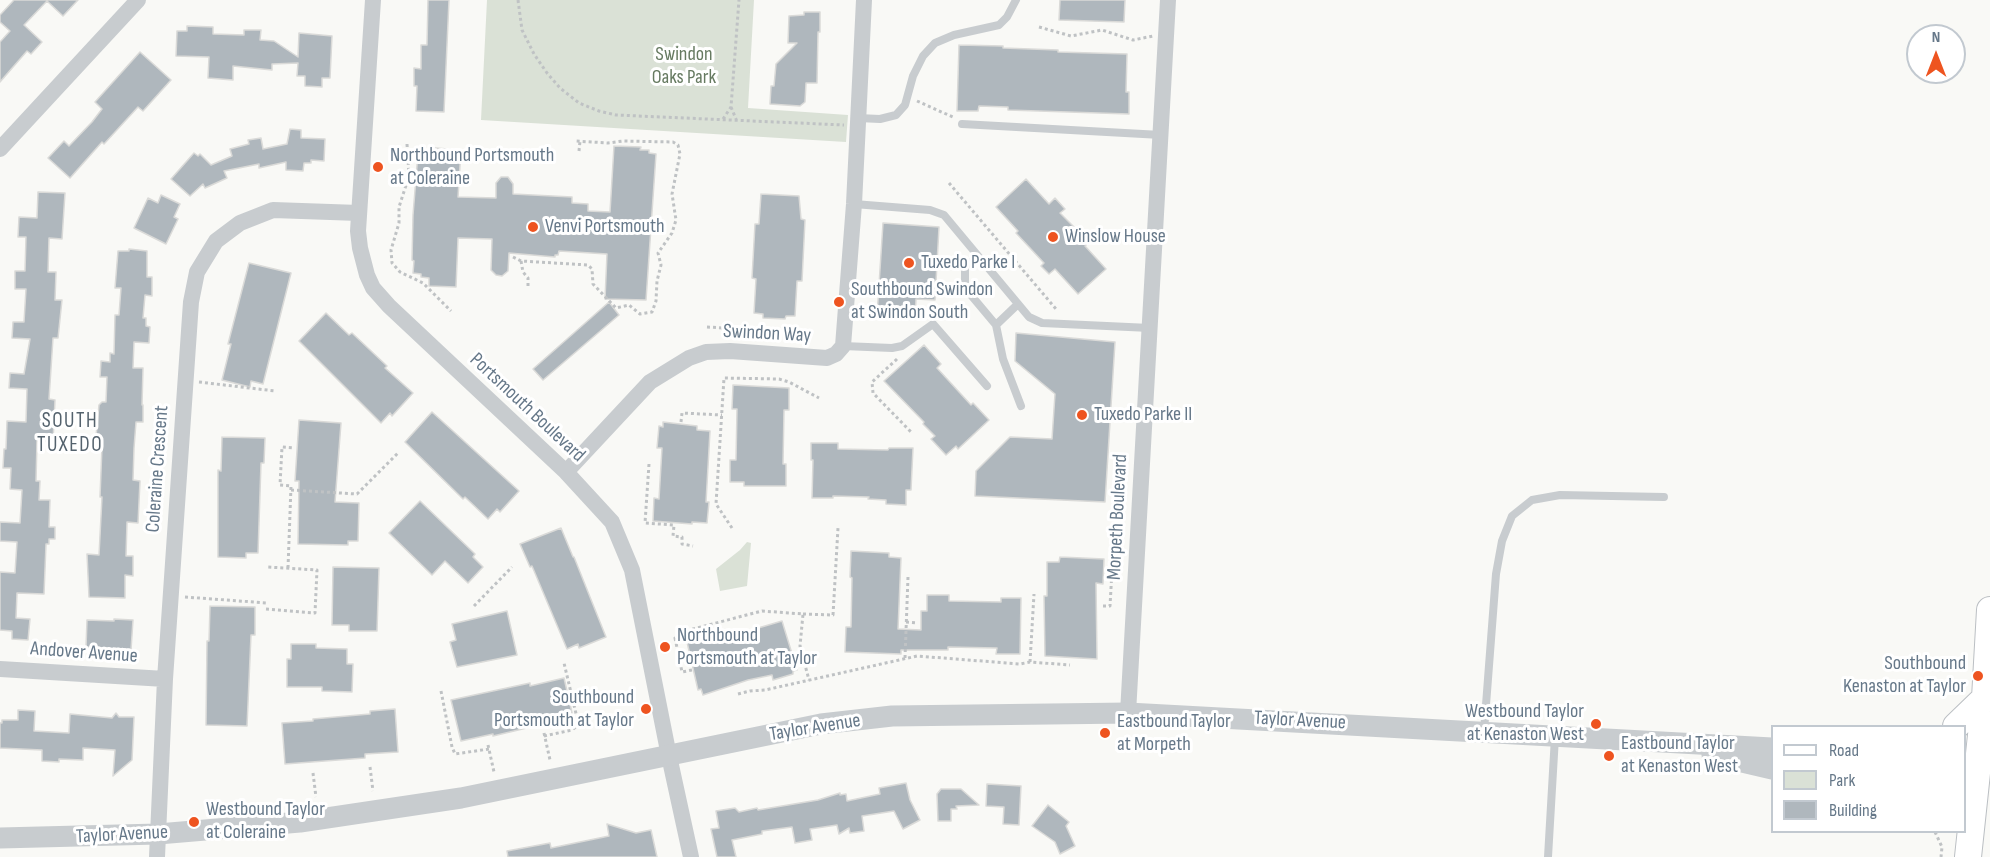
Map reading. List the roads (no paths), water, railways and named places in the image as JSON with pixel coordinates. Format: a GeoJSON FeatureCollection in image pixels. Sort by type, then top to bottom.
{"type":"FeatureCollection","features":[{"type":"Feature","properties":{"kind":"main road"},"geometry":{"type":"LineString","coordinates":[[1966,857],[1971,762],[1985,698],[1990,610]]}},
{"type":"Feature","properties":{"kind":"main road"},"geometry":{"type":"LineString","coordinates":[[1957,725],[1985,698]]}},
{"type":"Feature","properties":{"kind":"main road"},"geometry":{"type":"LineString","coordinates":[[1952,833],[1966,857]]}},
{"type":"Feature","properties":{"kind":"street"},"geometry":{"type":"LineString","coordinates":[[0,148],[138,0]]}},
{"type":"Feature","properties":{"kind":"street","name":"Portsmouth Boulevard"},"geometry":{"type":"LineString","coordinates":[[373,0],[359,213],[363,263],[373,288],[397,314],[566,472],[612,522],[632,570],[669,756],[692,857]]}},
{"type":"Feature","properties":{"kind":"street"},"geometry":{"type":"LineString","coordinates":[[843,346],[854,204],[864,0]]}},
{"type":"Feature","properties":{"kind":"street","name":"Morpeth Boulevard"},"geometry":{"type":"LineString","coordinates":[[1128,713],[1168,0]]}},
{"type":"Feature","properties":{"kind":"street","name":"Coleraine Crescent"},"geometry":{"type":"LineString","coordinates":[[157,857],[165,680],[185,381],[191,302],[197,272],[216,241],[240,223],[273,210],[359,213]]}},
{"type":"Feature","properties":{"kind":"street","name":"Swindon Way"},"geometry":{"type":"LineString","coordinates":[[566,472],[650,382],[689,358],[706,352],[730,351],[814,359],[827,358],[836,354],[843,346]]}},
{"type":"Feature","properties":{"kind":"street","name":"Andover Avenue"},"geometry":{"type":"LineString","coordinates":[[0,669],[165,680]]}},
{"type":"Feature","properties":{"kind":"street","name":"Taylor Avenue"},"geometry":{"type":"LineString","coordinates":[[0,838],[158,834],[300,822],[461,798],[821,724],[892,716],[1128,713],[1771,748]]}},
{"type":"Feature","properties":{"kind":"street","name":"Taylor Avenue"},"geometry":{"type":"LineString","coordinates":[[1637,740],[1771,769]]}},
{"type":"Feature","properties":{"kind":"lane"},"geometry":{"type":"LineString","coordinates":[[858,122],[896,115],[905,105],[923,56],[935,43],[954,35],[999,25],[1007,18],[1016,0]]}},
{"type":"Feature","properties":{"kind":"lane"},"geometry":{"type":"LineString","coordinates":[[962,124],[1161,135]]}},
{"type":"Feature","properties":{"kind":"lane"},"geometry":{"type":"LineString","coordinates":[[854,204],[930,210],[944,215],[1029,317],[1042,323],[1150,328]]}},
{"type":"Feature","properties":{"kind":"lane"},"geometry":{"type":"LineString","coordinates":[[978,256],[965,266],[965,288],[996,325],[1003,359],[1021,406]]}},
{"type":"Feature","properties":{"kind":"lane"},"geometry":{"type":"LineString","coordinates":[[996,325],[1018,304]]}},
{"type":"Feature","properties":{"kind":"lane"},"geometry":{"type":"LineString","coordinates":[[843,346],[892,348],[902,346],[933,324],[987,386]]}},
{"type":"Feature","properties":{"kind":"lane"},"geometry":{"type":"LineString","coordinates":[[1484,732],[1496,574],[1502,541],[1512,516],[1532,500],[1560,495],[1664,497]]}},
{"type":"Feature","properties":{"kind":"lane"},"geometry":{"type":"LineString","coordinates":[[1548,857],[1556,736]]}},
{"type":"Feature","properties":{"kind":"place","name":"Northbound Portsmouth at Coleraine"},"geometry":{"type":"Point","coordinates":[378,167]}},
{"type":"Feature","properties":{"kind":"place","name":"Venvi Portsmouth"},"geometry":{"type":"Point","coordinates":[533,227]}},
{"type":"Feature","properties":{"kind":"place","name":"Winslow House"},"geometry":{"type":"Point","coordinates":[1053,237]}},
{"type":"Feature","properties":{"kind":"place","name":"Tuxedo Parke I"},"geometry":{"type":"Point","coordinates":[909,263]}},
{"type":"Feature","properties":{"kind":"place","name":"Southbound Swindon at Swindon South"},"geometry":{"type":"Point","coordinates":[839,302]}},
{"type":"Feature","properties":{"kind":"place","name":"Tuxedo Parke II"},"geometry":{"type":"Point","coordinates":[1082,415]}},
{"type":"Feature","properties":{"kind":"place","name":"Northbound Portsmouth at Taylor"},"geometry":{"type":"Point","coordinates":[665,647]}},
{"type":"Feature","properties":{"kind":"place","name":"Southbound Kenaston at Taylor"},"geometry":{"type":"Point","coordinates":[1978,676]}},
{"type":"Feature","properties":{"kind":"place","name":"Southbound Portsmouth at Taylor"},"geometry":{"type":"Point","coordinates":[646,709]}},
{"type":"Feature","properties":{"kind":"place","name":"Westbound Taylor at Kenaston West"},"geometry":{"type":"Point","coordinates":[1596,724]}},
{"type":"Feature","properties":{"kind":"place","name":"Eastbound Taylor at Morpeth"},"geometry":{"type":"Point","coordinates":[1105,733]}},
{"type":"Feature","properties":{"kind":"place","name":"Eastbound Taylor at Kenaston West"},"geometry":{"type":"Point","coordinates":[1609,756]}},
{"type":"Feature","properties":{"kind":"place","name":"Westbound Taylor at Coleraine"},"geometry":{"type":"Point","coordinates":[194,822]}},
{"type":"Feature","properties":{"kind":"district","name":"SOUTH TUXEDO"},"geometry":{"type":"Point","coordinates":[70,434]}},
{"type":"Feature","properties":{"kind":"park label","name":"Swindon Oaks Park"},"geometry":{"type":"Point","coordinates":[684,66]}}]}
